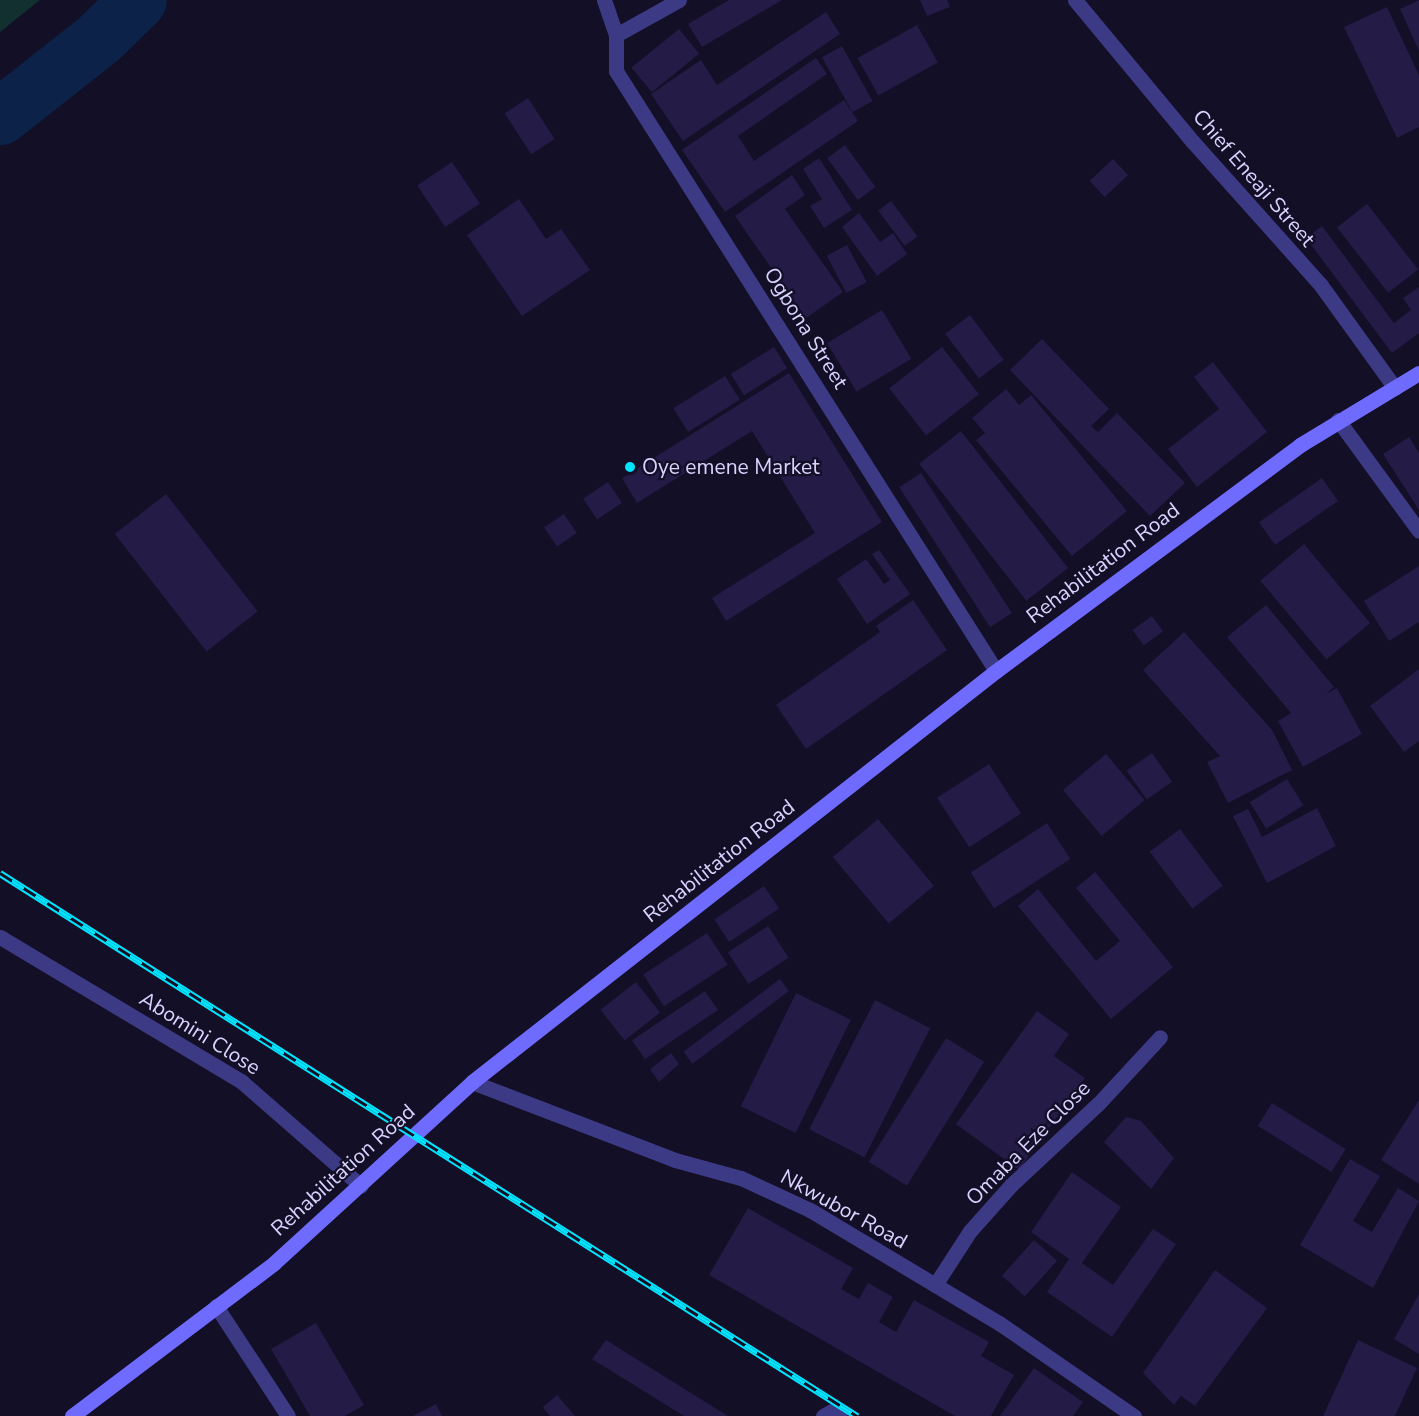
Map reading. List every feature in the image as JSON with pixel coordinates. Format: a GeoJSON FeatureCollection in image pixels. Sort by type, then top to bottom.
{"type":"FeatureCollection","features":[{"type":"Feature","properties":{"kind":"main road","name":"Rehabilitation Road"},"geometry":{"type":"LineString","coordinates":[[72,1416],[216,1306],[361,1186],[472,1082],[996,671],[1163,542],[1338,420],[1419,373]]}},
{"type":"Feature","properties":{"kind":"street","name":"Ogbona Street"},"geometry":{"type":"LineString","coordinates":[[604,0],[616,34],[616,71],[996,671]]}},
{"type":"Feature","properties":{"kind":"street"},"geometry":{"type":"LineString","coordinates":[[616,34],[679,0]]}},
{"type":"Feature","properties":{"kind":"street","name":"Chief Eneaji Street"},"geometry":{"type":"LineString","coordinates":[[1075,0],[1193,142],[1320,284],[1395,388]]}},
{"type":"Feature","properties":{"kind":"street"},"geometry":{"type":"LineString","coordinates":[[1338,420],[1419,531]]}},
{"type":"Feature","properties":{"kind":"street","name":"Abomini Close"},"geometry":{"type":"LineString","coordinates":[[0,937],[241,1081],[361,1186]]}},
{"type":"Feature","properties":{"kind":"street","name":"Omaba Eze Close"},"geometry":{"type":"LineString","coordinates":[[935,1285],[970,1231],[1011,1185],[1160,1037]]}},
{"type":"Feature","properties":{"kind":"street","name":"Nkwubor Road"},"geometry":{"type":"LineString","coordinates":[[472,1082],[675,1160],[741,1178],[810,1210],[935,1285],[1134,1416]]}},
{"type":"Feature","properties":{"kind":"street"},"geometry":{"type":"LineString","coordinates":[[216,1306],[288,1416]]}},
{"type":"Feature","properties":{"kind":"green space"},"geometry":{"type":"Polygon","coordinates":[[[0,0],[40,0],[0,32],[0,0]]]}},
{"type":"Feature","properties":{"kind":"building"},"geometry":{"type":"Polygon","coordinates":[[[729,0],[782,0],[702,47],[688,24],[729,0]]]}},
{"type":"Feature","properties":{"kind":"building"},"geometry":{"type":"Polygon","coordinates":[[[920,0],[947,0],[950,7],[927,16],[920,0]]]}},
{"type":"Feature","properties":{"kind":"building"},"geometry":{"type":"Polygon","coordinates":[[[1419,0],[1419,51],[1400,9],[1419,0]]]}},
{"type":"Feature","properties":{"kind":"building"},"geometry":{"type":"Polygon","coordinates":[[[1387,7],[1419,75],[1419,127],[1397,138],[1344,27],[1387,7]]]}},
{"type":"Feature","properties":{"kind":"building"},"geometry":{"type":"Polygon","coordinates":[[[826,12],[840,34],[683,141],[651,94],[701,60],[717,85],[826,12]]]}},
{"type":"Feature","properties":{"kind":"building"},"geometry":{"type":"Polygon","coordinates":[[[917,25],[938,63],[878,96],[858,58],[917,25]]]}},
{"type":"Feature","properties":{"kind":"building"},"geometry":{"type":"Polygon","coordinates":[[[679,29],[699,54],[652,92],[632,67],[679,29]]]}},
{"type":"Feature","properties":{"kind":"building"},"geometry":{"type":"Polygon","coordinates":[[[842,46],[873,101],[852,112],[822,57],[842,46]]]}},
{"type":"Feature","properties":{"kind":"building"},"geometry":{"type":"Polygon","coordinates":[[[816,58],[827,74],[738,136],[754,161],[844,100],[858,121],[725,212],[682,150],[816,58]]]}},
{"type":"Feature","properties":{"kind":"building"},"geometry":{"type":"Polygon","coordinates":[[[528,98],[555,139],[531,154],[505,113],[528,98]]]}},
{"type":"Feature","properties":{"kind":"building"},"geometry":{"type":"Polygon","coordinates":[[[845,145],[876,187],[858,200],[827,158],[845,145]]]}},
{"type":"Feature","properties":{"kind":"building"},"geometry":{"type":"Polygon","coordinates":[[[819,158],[852,210],[824,228],[810,206],[822,199],[803,169],[819,158]]]}},
{"type":"Feature","properties":{"kind":"building"},"geometry":{"type":"Polygon","coordinates":[[[1113,159],[1128,175],[1105,197],[1090,181],[1113,159]]]}},
{"type":"Feature","properties":{"kind":"building"},"geometry":{"type":"Polygon","coordinates":[[[452,162],[480,203],[445,227],[417,185],[452,162]]]}},
{"type":"Feature","properties":{"kind":"building"},"geometry":{"type":"Polygon","coordinates":[[[792,175],[805,195],[785,209],[843,292],[806,318],[735,216],[792,175]]]}},
{"type":"Feature","properties":{"kind":"building"},"geometry":{"type":"Polygon","coordinates":[[[519,199],[546,239],[561,229],[590,270],[522,316],[467,235],[519,199]]]}},
{"type":"Feature","properties":{"kind":"building"},"geometry":{"type":"Polygon","coordinates":[[[891,201],[917,236],[905,246],[878,211],[891,201]]]}},
{"type":"Feature","properties":{"kind":"building"},"geometry":{"type":"Polygon","coordinates":[[[1367,204],[1418,269],[1388,293],[1337,227],[1367,204]]]}},
{"type":"Feature","properties":{"kind":"building"},"geometry":{"type":"Polygon","coordinates":[[[859,213],[880,242],[893,233],[907,254],[877,276],[842,227],[859,213]]]}},
{"type":"Feature","properties":{"kind":"building"},"geometry":{"type":"Polygon","coordinates":[[[1322,226],[1394,323],[1411,310],[1403,298],[1419,287],[1419,333],[1392,353],[1306,238],[1322,226]]]}},
{"type":"Feature","properties":{"kind":"building"},"geometry":{"type":"Polygon","coordinates":[[[847,245],[867,282],[846,293],[827,256],[847,245]]]}},
{"type":"Feature","properties":{"kind":"building"},"geometry":{"type":"Polygon","coordinates":[[[882,310],[911,359],[856,392],[827,343],[882,310]]]}},
{"type":"Feature","properties":{"kind":"building"},"geometry":{"type":"Polygon","coordinates":[[[970,315],[1004,360],[979,378],[945,334],[970,315]]]}},
{"type":"Feature","properties":{"kind":"building"},"geometry":{"type":"Polygon","coordinates":[[[1042,339],[1109,409],[1091,426],[1098,432],[1117,413],[1185,483],[1150,516],[1010,370],[1042,339]]]}},
{"type":"Feature","properties":{"kind":"building"},"geometry":{"type":"Polygon","coordinates":[[[774,347],[787,368],[744,395],[731,374],[774,347]]]}},
{"type":"Feature","properties":{"kind":"building"},"geometry":{"type":"Polygon","coordinates":[[[942,347],[979,394],[926,436],[889,388],[942,347]]]}},
{"type":"Feature","properties":{"kind":"building"},"geometry":{"type":"Polygon","coordinates":[[[1213,362],[1267,432],[1197,487],[1168,449],[1219,409],[1194,377],[1213,362]]]}},
{"type":"Feature","properties":{"kind":"building"},"geometry":{"type":"Polygon","coordinates":[[[789,373],[882,522],[726,621],[712,598],[815,533],[752,431],[637,503],[622,478],[789,373]]]}},
{"type":"Feature","properties":{"kind":"building"},"geometry":{"type":"Polygon","coordinates":[[[725,376],[740,400],[688,432],[673,408],[725,376]]]}},
{"type":"Feature","properties":{"kind":"building"},"geometry":{"type":"Polygon","coordinates":[[[1006,389],[1019,405],[1031,395],[1127,511],[1072,556],[976,440],[985,433],[972,418],[1006,389]]]}},
{"type":"Feature","properties":{"kind":"building"},"geometry":{"type":"Polygon","coordinates":[[[961,431],[1068,568],[1026,601],[919,464],[961,431]]]}},
{"type":"Feature","properties":{"kind":"building"},"geometry":{"type":"Polygon","coordinates":[[[1409,437],[1419,453],[1419,510],[1383,454],[1409,437]]]}},
{"type":"Feature","properties":{"kind":"building"},"geometry":{"type":"Polygon","coordinates":[[[921,473],[1012,613],[990,627],[899,487],[921,473]]]}},
{"type":"Feature","properties":{"kind":"building"},"geometry":{"type":"Polygon","coordinates":[[[1322,478],[1338,501],[1275,545],[1259,522],[1322,478]]]}},
{"type":"Feature","properties":{"kind":"building"},"geometry":{"type":"Polygon","coordinates":[[[608,482],[622,503],[597,520],[583,499],[608,482]]]}},
{"type":"Feature","properties":{"kind":"building"},"geometry":{"type":"Polygon","coordinates":[[[166,494],[258,611],[207,651],[115,534],[166,494]]]}},
{"type":"Feature","properties":{"kind":"building"},"geometry":{"type":"Polygon","coordinates":[[[564,514],[577,533],[557,546],[544,527],[564,514]]]}},
{"type":"Feature","properties":{"kind":"building"},"geometry":{"type":"Polygon","coordinates":[[[1304,544],[1370,623],[1327,660],[1260,581],[1304,544]]]}},
{"type":"Feature","properties":{"kind":"building"},"geometry":{"type":"Polygon","coordinates":[[[879,550],[910,594],[867,624],[837,579],[866,559],[884,584],[890,580],[872,554],[879,550]]]}},
{"type":"Feature","properties":{"kind":"building"},"geometry":{"type":"Polygon","coordinates":[[[1419,566],[1419,622],[1389,641],[1364,601],[1419,566]]]}},
{"type":"Feature","properties":{"kind":"building"},"geometry":{"type":"Polygon","coordinates":[[[913,600],[947,650],[806,749],[776,705],[880,632],[876,626],[913,600]]]}},
{"type":"Feature","properties":{"kind":"building"},"geometry":{"type":"Polygon","coordinates":[[[1266,605],[1334,687],[1326,694],[1337,688],[1362,734],[1303,767],[1278,721],[1291,713],[1227,637],[1266,605]]]}},
{"type":"Feature","properties":{"kind":"building"},"geometry":{"type":"Polygon","coordinates":[[[1152,616],[1163,631],[1144,645],[1133,630],[1152,616]]]}},
{"type":"Feature","properties":{"kind":"building"},"geometry":{"type":"Polygon","coordinates":[[[1184,632],[1272,730],[1292,770],[1228,803],[1207,762],[1220,756],[1143,670],[1184,632]]]}},
{"type":"Feature","properties":{"kind":"building"},"geometry":{"type":"Polygon","coordinates":[[[1419,669],[1419,741],[1404,752],[1370,706],[1419,669]]]}},
{"type":"Feature","properties":{"kind":"building"},"geometry":{"type":"Polygon","coordinates":[[[1152,753],[1172,782],[1147,799],[1127,771],[1152,753]]]}},
{"type":"Feature","properties":{"kind":"building"},"geometry":{"type":"Polygon","coordinates":[[[1106,754],[1145,800],[1102,836],[1063,790],[1106,754]]]}},
{"type":"Feature","properties":{"kind":"building"},"geometry":{"type":"Polygon","coordinates":[[[989,764],[1021,813],[969,847],[937,798],[989,764]]]}},
{"type":"Feature","properties":{"kind":"building"},"geometry":{"type":"Polygon","coordinates":[[[1287,779],[1303,805],[1266,829],[1250,802],[1287,779]]]}},
{"type":"Feature","properties":{"kind":"building"},"geometry":{"type":"Polygon","coordinates":[[[1317,808],[1336,846],[1267,883],[1233,816],[1248,809],[1262,837],[1317,808]]]}},
{"type":"Feature","properties":{"kind":"building"},"geometry":{"type":"Polygon","coordinates":[[[878,819],[934,886],[889,924],[833,857],[878,819]]]}},
{"type":"Feature","properties":{"kind":"building"},"geometry":{"type":"Polygon","coordinates":[[[1047,823],[1070,859],[994,909],[971,873],[1047,823]]]}},
{"type":"Feature","properties":{"kind":"building"},"geometry":{"type":"Polygon","coordinates":[[[1180,829],[1223,886],[1192,909],[1150,852],[1180,829]]]}},
{"type":"Feature","properties":{"kind":"building"},"geometry":{"type":"Polygon","coordinates":[[[1095,872],[1173,967],[1111,1019],[1018,906],[1038,889],[1096,961],[1120,941],[1076,888],[1095,872]]]}},
{"type":"Feature","properties":{"kind":"building"},"geometry":{"type":"Polygon","coordinates":[[[764,886],[779,908],[729,942],[714,920],[764,886]]]}},
{"type":"Feature","properties":{"kind":"building"},"geometry":{"type":"Polygon","coordinates":[[[768,926],[789,958],[748,984],[728,952],[768,926]]]}},
{"type":"Feature","properties":{"kind":"building"},"geometry":{"type":"Polygon","coordinates":[[[707,933],[728,965],[664,1006],[643,974],[707,933]]]}},
{"type":"Feature","properties":{"kind":"building"},"geometry":{"type":"Polygon","coordinates":[[[780,979],[789,991],[692,1064],[683,1052],[780,979]]]}},
{"type":"Feature","properties":{"kind":"building"},"geometry":{"type":"Polygon","coordinates":[[[636,982],[660,1013],[625,1040],[601,1010],[636,982]]]}},
{"type":"Feature","properties":{"kind":"building"},"geometry":{"type":"Polygon","coordinates":[[[705,991],[718,1010],[645,1059],[632,1040],[705,991]]]}},
{"type":"Feature","properties":{"kind":"building"},"geometry":{"type":"Polygon","coordinates":[[[796,993],[851,1020],[796,1133],[741,1106],[796,993]]]}},
{"type":"Feature","properties":{"kind":"building"},"geometry":{"type":"Polygon","coordinates":[[[875,1000],[930,1028],[864,1157],[809,1129],[875,1000]]]}},
{"type":"Feature","properties":{"kind":"building"},"geometry":{"type":"Polygon","coordinates":[[[1037,1011],[1069,1034],[1054,1056],[1085,1078],[1019,1170],[956,1124],[1037,1011]]]}},
{"type":"Feature","properties":{"kind":"building"},"geometry":{"type":"Polygon","coordinates":[[[946,1038],[984,1062],[907,1186],[869,1162],[946,1038]]]}},
{"type":"Feature","properties":{"kind":"building"},"geometry":{"type":"Polygon","coordinates":[[[671,1053],[679,1064],[659,1082],[650,1069],[671,1053]]]}},
{"type":"Feature","properties":{"kind":"building"},"geometry":{"type":"Polygon","coordinates":[[[1419,1100],[1419,1184],[1381,1160],[1419,1100]]]}},
{"type":"Feature","properties":{"kind":"building"},"geometry":{"type":"Polygon","coordinates":[[[1272,1103],[1346,1149],[1331,1172],[1258,1126],[1272,1103]]]}},
{"type":"Feature","properties":{"kind":"building"},"geometry":{"type":"Polygon","coordinates":[[[1126,1117],[1141,1121],[1174,1158],[1151,1189],[1104,1142],[1126,1117]]]}},
{"type":"Feature","properties":{"kind":"building"},"geometry":{"type":"Polygon","coordinates":[[[1350,1159],[1380,1176],[1353,1221],[1372,1232],[1398,1188],[1419,1201],[1373,1288],[1300,1245],[1350,1159]]]}},
{"type":"Feature","properties":{"kind":"building"},"geometry":{"type":"Polygon","coordinates":[[[1072,1172],[1121,1207],[1082,1263],[1113,1285],[1153,1229],[1176,1244],[1112,1337],[1047,1292],[1069,1259],[1031,1232],[1072,1172]]]}},
{"type":"Feature","properties":{"kind":"building"},"geometry":{"type":"Polygon","coordinates":[[[748,1208],[853,1268],[841,1289],[859,1299],[868,1283],[893,1297],[879,1322],[896,1332],[914,1300],[989,1342],[981,1356],[1014,1375],[991,1416],[955,1416],[709,1275],[748,1208]]]}},
{"type":"Feature","properties":{"kind":"building"},"geometry":{"type":"Polygon","coordinates":[[[1034,1240],[1057,1261],[1025,1296],[1002,1276],[1034,1240]]]}},
{"type":"Feature","properties":{"kind":"building"},"geometry":{"type":"Polygon","coordinates":[[[1215,1270],[1267,1308],[1195,1406],[1181,1396],[1174,1405],[1143,1373],[1215,1270]]]}},
{"type":"Feature","properties":{"kind":"building"},"geometry":{"type":"Polygon","coordinates":[[[1419,1294],[1419,1354],[1394,1339],[1419,1294]]]}},
{"type":"Feature","properties":{"kind":"building"},"geometry":{"type":"Polygon","coordinates":[[[316,1323],[364,1405],[345,1416],[310,1416],[271,1349],[316,1323]]]}},
{"type":"Feature","properties":{"kind":"building"},"geometry":{"type":"Polygon","coordinates":[[[606,1340],[728,1416],[684,1416],[592,1359],[606,1340]]]}},
{"type":"Feature","properties":{"kind":"building"},"geometry":{"type":"Polygon","coordinates":[[[1358,1340],[1417,1368],[1395,1416],[1323,1416],[1358,1340]]]}},
{"type":"Feature","properties":{"kind":"building"},"geometry":{"type":"Polygon","coordinates":[[[1034,1368],[1083,1402],[1073,1416],[1000,1416],[1034,1368]]]}},
{"type":"Feature","properties":{"kind":"building"},"geometry":{"type":"Polygon","coordinates":[[[557,1395],[575,1416],[550,1416],[543,1407],[557,1395]]]}},
{"type":"Feature","properties":{"kind":"building"},"geometry":{"type":"Polygon","coordinates":[[[436,1404],[442,1416],[413,1416],[436,1404]]]}},
{"type":"Feature","properties":{"kind":"waterway"},"geometry":{"type":"LineString","coordinates":[[0,116],[99,38],[138,0]]}},
{"type":"Feature","properties":{"kind":"railway"},"geometry":{"type":"LineString","coordinates":[[0,873],[857,1416]]}},
{"type":"Feature","properties":{"kind":"place","name":"Oye emene Market"},"geometry":{"type":"Point","coordinates":[630,467]}}]}
